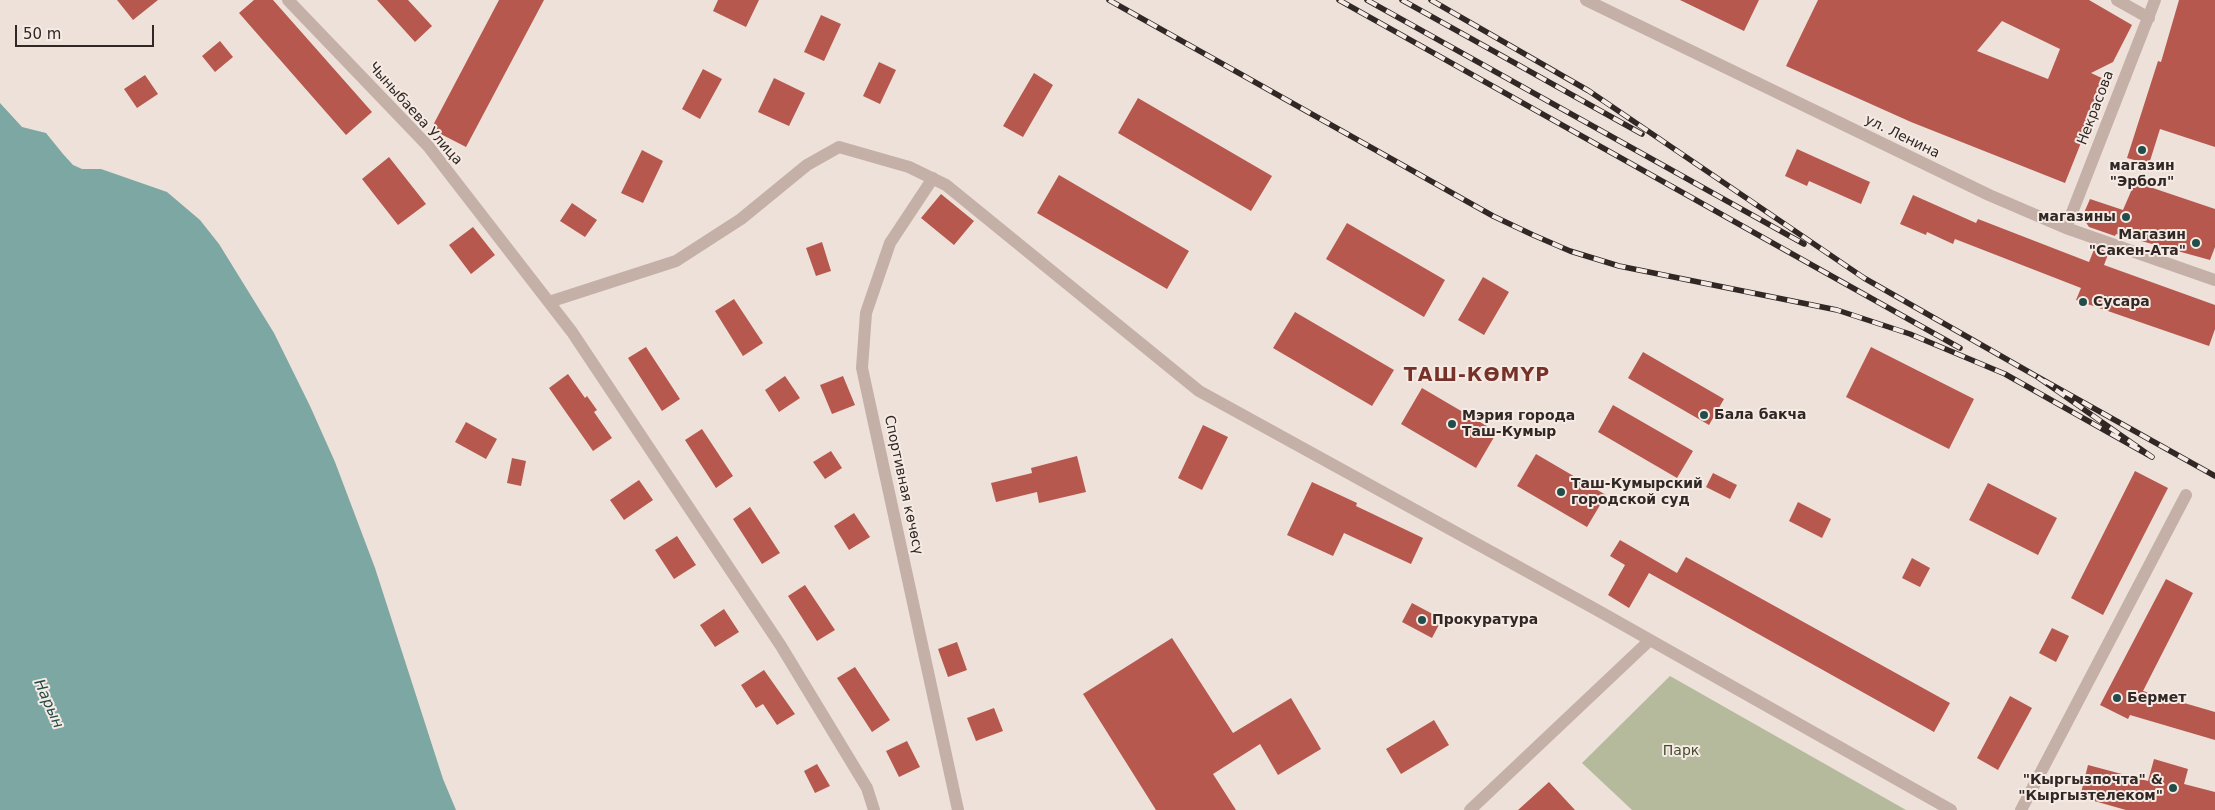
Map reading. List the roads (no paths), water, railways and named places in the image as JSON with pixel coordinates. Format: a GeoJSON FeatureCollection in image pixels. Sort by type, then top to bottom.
{"type":"FeatureCollection","features":[{"type":"Feature","properties":{"kind":"street","name":"Чыныбаева Улица"},"geometry":{"type":"LineString","coordinates":[[288,0],[428,146],[572,332],[781,646],[867,788],[874,810]]}},
{"type":"Feature","properties":{"kind":"street","name":"ул. Ленина"},"geometry":{"type":"LineString","coordinates":[[1586,0],[1990,196],[2066,228],[2215,280]]}},
{"type":"Feature","properties":{"kind":"street"},"geometry":{"type":"LineString","coordinates":[[2117,0],[2149,18]]}},
{"type":"Feature","properties":{"kind":"street","name":"Некрасова"},"geometry":{"type":"LineString","coordinates":[[2066,228],[2155,0]]}},
{"type":"Feature","properties":{"kind":"street"},"geometry":{"type":"LineString","coordinates":[[549,302],[676,262],[741,219],[807,165],[839,147],[909,167],[946,185],[1199,391],[1650,640],[1950,810]]}},
{"type":"Feature","properties":{"kind":"street","name":"Спортивная көчөсү"},"geometry":{"type":"LineString","coordinates":[[933,178],[890,243],[866,313],[862,368],[958,810]]}},
{"type":"Feature","properties":{"kind":"street"},"geometry":{"type":"LineString","coordinates":[[2021,810],[2186,495]]}},
{"type":"Feature","properties":{"kind":"street"},"geometry":{"type":"LineString","coordinates":[[1470,810],[1650,640]]}},
{"type":"Feature","properties":{"kind":"water","name":"Нарын"},"geometry":{"type":"Polygon","coordinates":[[[0,103],[22,127],[46,133],[73,165],[82,169],[101,169],[167,192],[200,220],[219,244],[274,333],[335,462],[375,568],[443,779],[456,810],[0,810],[0,103]]]}},
{"type":"Feature","properties":{"kind":"railway"},"geometry":{"type":"LineString","coordinates":[[1109,0],[1493,216],[1570,251],[1619,266],[1837,310],[1910,334],[2005,374],[2152,457],[2036,376],[2215,476]]}},
{"type":"Feature","properties":{"kind":"railway"},"geometry":{"type":"LineString","coordinates":[[1339,0],[1960,348]]}},
{"type":"Feature","properties":{"kind":"railway"},"geometry":{"type":"LineString","coordinates":[[1367,0],[1804,244]]}},
{"type":"Feature","properties":{"kind":"railway"},"geometry":{"type":"LineString","coordinates":[[1402,0],[1642,134]]}},
{"type":"Feature","properties":{"kind":"railway"},"geometry":{"type":"LineString","coordinates":[[1431,0],[1589,91],[1864,278],[2036,376]]}},
{"type":"Feature","properties":{"kind":"place","name":"магазин \"Эрбол\""},"geometry":{"type":"Point","coordinates":[2142,150]}},
{"type":"Feature","properties":{"kind":"place","name":"магазины"},"geometry":{"type":"Point","coordinates":[2126,217]}},
{"type":"Feature","properties":{"kind":"place","name":"Магазин \"Сакен-Ата\""},"geometry":{"type":"Point","coordinates":[2196,243]}},
{"type":"Feature","properties":{"kind":"place","name":"Сусара"},"geometry":{"type":"Point","coordinates":[2083,302]}},
{"type":"Feature","properties":{"kind":"place","name":"Бала бакча"},"geometry":{"type":"Point","coordinates":[1704,415]}},
{"type":"Feature","properties":{"kind":"place","name":"Мэрия города Таш-Кумыр"},"geometry":{"type":"Point","coordinates":[1452,424]}},
{"type":"Feature","properties":{"kind":"place","name":"Таш-Кумырский городской суд"},"geometry":{"type":"Point","coordinates":[1561,492]}},
{"type":"Feature","properties":{"kind":"place","name":"Прокуратура"},"geometry":{"type":"Point","coordinates":[1422,620]}},
{"type":"Feature","properties":{"kind":"place","name":"Бермет"},"geometry":{"type":"Point","coordinates":[2117,698]}},
{"type":"Feature","properties":{"kind":"place","name":"\"Кыргызпочта\" & \"Кыргызтелеком\""},"geometry":{"type":"Point","coordinates":[2173,788]}},
{"type":"Feature","properties":{"kind":"district","name":"ТАШ-КӨМҮР"},"geometry":{"type":"Point","coordinates":[1477,376]}},
{"type":"Feature","properties":{"kind":"park label","name":"Парк"},"geometry":{"type":"Point","coordinates":[1681,751]}}]}
